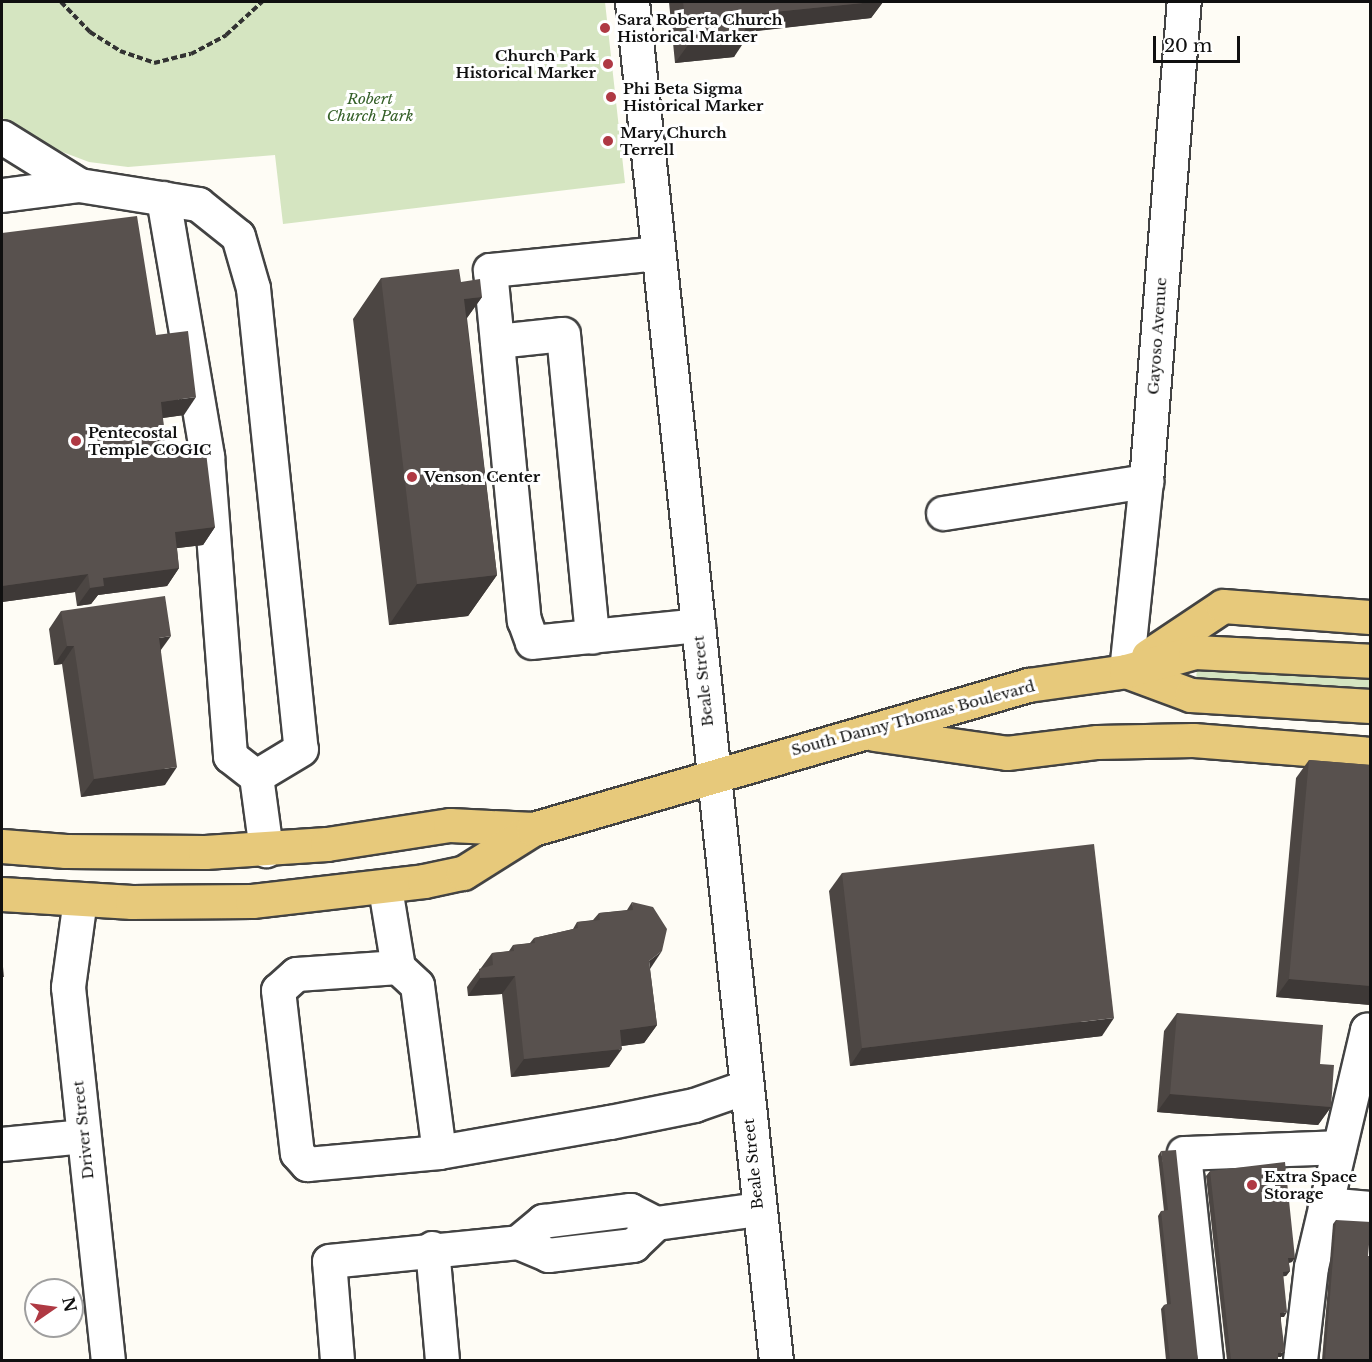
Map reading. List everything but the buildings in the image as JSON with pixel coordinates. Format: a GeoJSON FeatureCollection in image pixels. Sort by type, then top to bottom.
{"type":"FeatureCollection","features":[{"type":"Feature","properties":{"kind":"main road"},"geometry":{"type":"LineString","coordinates":[[1126,670],[1223,606],[1371,616]]}},
{"type":"Feature","properties":{"kind":"main road"},"geometry":{"type":"LineString","coordinates":[[1126,670],[1196,652],[1371,661]]}},
{"type":"Feature","properties":{"kind":"main road","name":"South Danny Thomas Boulevard"},"geometry":{"type":"LineString","coordinates":[[2,894],[80,899],[252,901],[385,888],[463,873],[533,829],[713,774],[1028,685],[1126,670],[1191,695],[1371,706]]}},
{"type":"Feature","properties":{"kind":"main road"},"geometry":{"type":"LineString","coordinates":[[860,732],[1007,753],[1097,742],[1193,740],[1371,754]]}},
{"type":"Feature","properties":{"kind":"main road","name":"South Danny Thomas Boulevard"},"geometry":{"type":"LineString","coordinates":[[2,846],[145,854],[266,850],[450,825],[533,829]]}},
{"type":"Feature","properties":{"kind":"street","name":"Beale Street"},"geometry":{"type":"LineString","coordinates":[[632,2],[745,1087],[776,1360]]}},
{"type":"Feature","properties":{"kind":"street","name":"Gayoso Avenue"},"geometry":{"type":"LineString","coordinates":[[1126,670],[1146,481],[1184,2]]}},
{"type":"Feature","properties":{"kind":"street"},"geometry":{"type":"LineString","coordinates":[[2,137],[79,185]]}},
{"type":"Feature","properties":{"kind":"street"},"geometry":{"type":"LineString","coordinates":[[2,195],[79,185],[198,204],[238,236],[253,288],[301,750],[256,776]]}},
{"type":"Feature","properties":{"kind":"street"},"geometry":{"type":"LineString","coordinates":[[163,198],[207,456],[230,756],[256,776],[266,850]]}},
{"type":"Feature","properties":{"kind":"street"},"geometry":{"type":"LineString","coordinates":[[657,253],[490,270],[524,620],[532,642],[698,625]]}},
{"type":"Feature","properties":{"kind":"street"},"geometry":{"type":"LineString","coordinates":[[497,340],[563,334],[592,637]]}},
{"type":"Feature","properties":{"kind":"street"},"geometry":{"type":"LineString","coordinates":[[943,513],[1146,481]]}},
{"type":"Feature","properties":{"kind":"street"},"geometry":{"type":"LineString","coordinates":[[385,888],[398,968],[417,985],[439,1152]]}},
{"type":"Feature","properties":{"kind":"street","name":"Driver Street"},"geometry":{"type":"LineString","coordinates":[[80,899],[68,987],[108,1360]]}},
{"type":"Feature","properties":{"kind":"street"},"geometry":{"type":"LineString","coordinates":[[398,968],[296,974],[278,990],[297,1153],[307,1164],[439,1152],[694,1105],[745,1087]]}},
{"type":"Feature","properties":{"kind":"street"},"geometry":{"type":"LineString","coordinates":[[1300,1360],[1311,1267],[1367,1030],[1371,1030]]}},
{"type":"Feature","properties":{"kind":"street"},"geometry":{"type":"LineString","coordinates":[[2,1144],[83,1136]]}},
{"type":"Feature","properties":{"kind":"street"},"geometry":{"type":"LineString","coordinates":[[1206,1360],[1184,1153],[1339,1147]]}},
{"type":"Feature","properties":{"kind":"street"},"geometry":{"type":"LineString","coordinates":[[1325,1204],[1371,1208]]}},
{"type":"Feature","properties":{"kind":"street"},"geometry":{"type":"LineString","coordinates":[[518,1242],[543,1221],[630,1210],[656,1223],[758,1209]]}},
{"type":"Feature","properties":{"kind":"street"},"geometry":{"type":"LineString","coordinates":[[584,1216],[588,1250]]}},
{"type":"Feature","properties":{"kind":"street"},"geometry":{"type":"LineString","coordinates":[[337,1360],[329,1261],[432,1248],[518,1242],[548,1255],[633,1245],[656,1223]]}},
{"type":"Feature","properties":{"kind":"street"},"geometry":{"type":"LineString","coordinates":[[432,1248],[442,1360]]}},
{"type":"Feature","properties":{"kind":"path"},"geometry":{"type":"LineString","coordinates":[[61,2],[90,32],[120,51],[154,63],[191,54],[226,35],[262,2]]}},
{"type":"Feature","properties":{"kind":"green space","name":"Robert Church Park"},"geometry":{"type":"Polygon","coordinates":[[[2,2],[605,2],[625,183],[283,224],[275,155],[128,167],[89,162],[44,145],[12,127],[2,117],[2,2]]]}},
{"type":"Feature","properties":{"kind":"green space"},"geometry":{"type":"Polygon","coordinates":[[[1197,669],[1302,672],[1370,680],[1370,690],[1196,679],[1197,669]]]}},
{"type":"Feature","properties":{"kind":"place","name":"Sara Roberta Church Historical Marker"},"geometry":{"type":"Point","coordinates":[605,28]}},
{"type":"Feature","properties":{"kind":"place","name":"Church Park Historical Marker"},"geometry":{"type":"Point","coordinates":[608,64]}},
{"type":"Feature","properties":{"kind":"place","name":"Phi Beta Sigma Historical Marker"},"geometry":{"type":"Point","coordinates":[611,97]}},
{"type":"Feature","properties":{"kind":"place","name":"Mary Church Terrell"},"geometry":{"type":"Point","coordinates":[608,141]}},
{"type":"Feature","properties":{"kind":"place","name":"Pentecostal Temple COGIC"},"geometry":{"type":"Point","coordinates":[76,441]}},
{"type":"Feature","properties":{"kind":"place","name":"Venson Center"},"geometry":{"type":"Point","coordinates":[412,477]}},
{"type":"Feature","properties":{"kind":"place","name":"Extra Space Storage"},"geometry":{"type":"Point","coordinates":[1252,1185]}}]}
